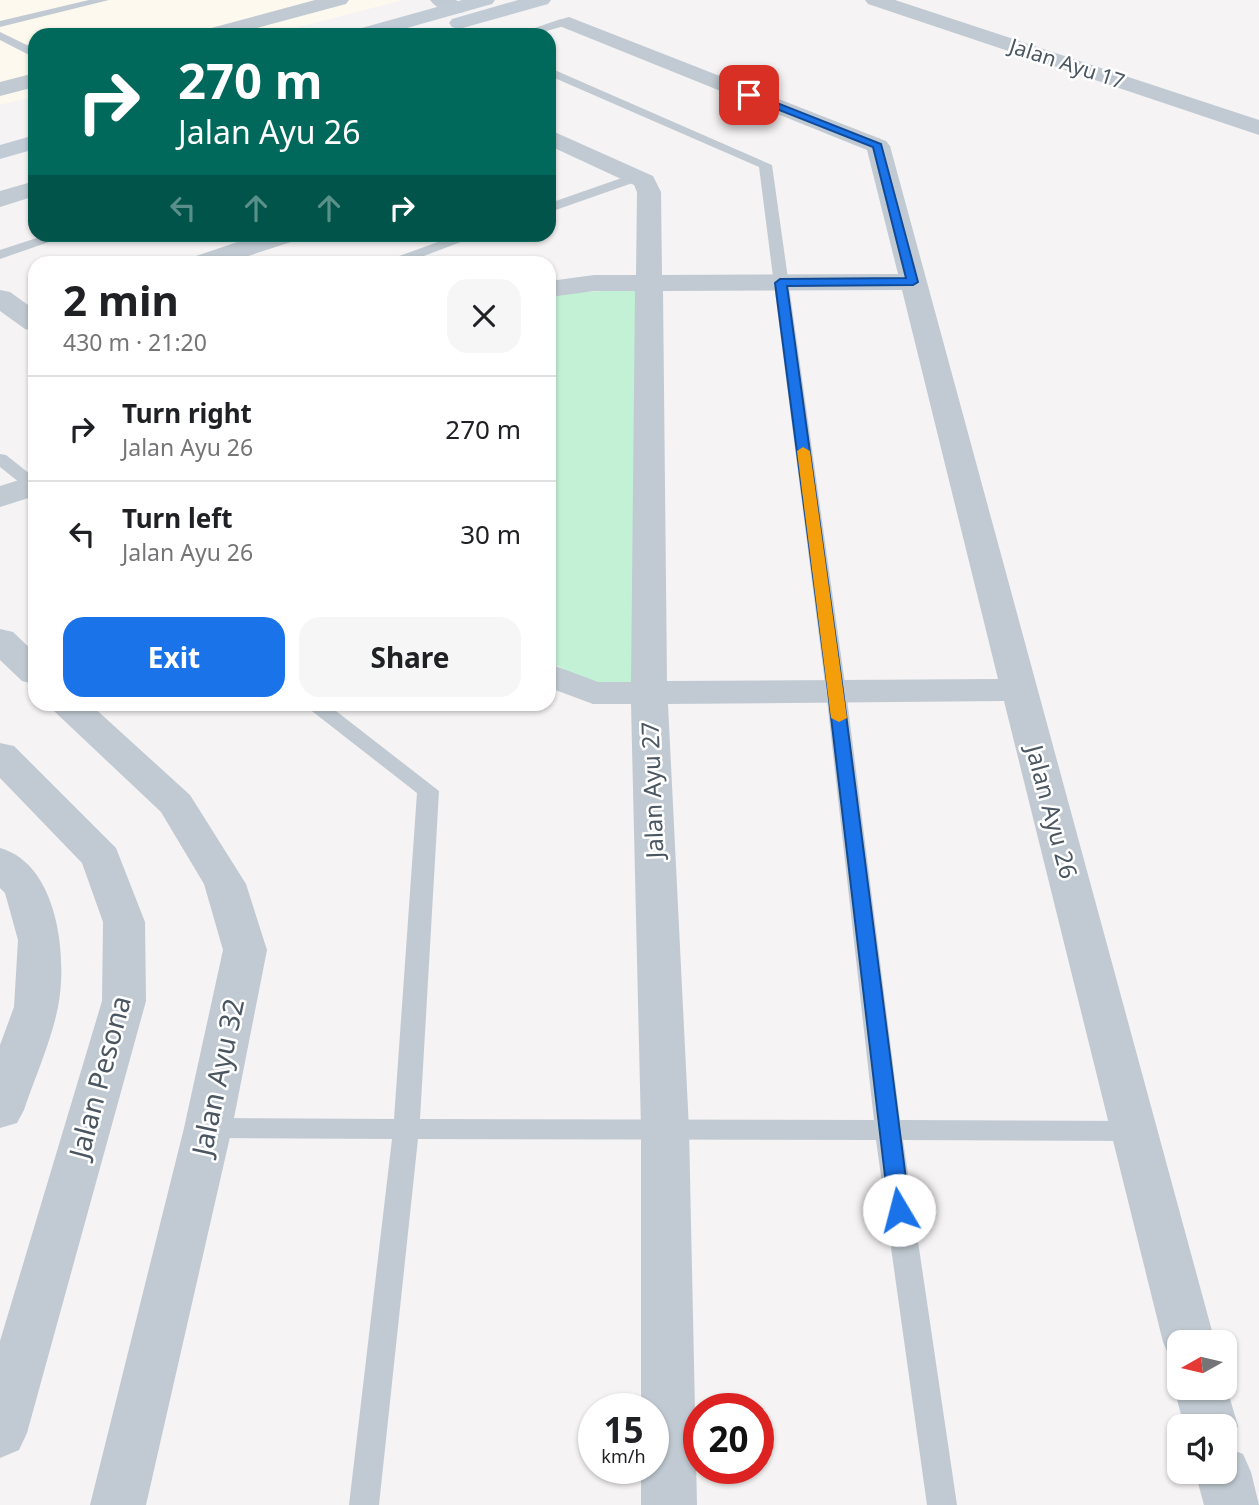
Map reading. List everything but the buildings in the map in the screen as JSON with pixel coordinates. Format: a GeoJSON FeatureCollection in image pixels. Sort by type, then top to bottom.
{"type":"FeatureCollection","features":[{"type":"Feature","properties":{"kind":"main road"},"geometry":{"type":"LineString","coordinates":[[379,28],[449,4],[492,6],[541,0]]}},
{"type":"Feature","properties":{"kind":"main road"},"geometry":{"type":"LineString","coordinates":[[434,28],[492,6]]}},
{"type":"Feature","properties":{"kind":"main road"},"geometry":{"type":"LineString","coordinates":[[0,134],[28,126]]}},
{"type":"Feature","properties":{"kind":"main road"},"geometry":{"type":"LineString","coordinates":[[0,152],[28,144]]}},
{"type":"Feature","properties":{"kind":"street"},"geometry":{"type":"LineString","coordinates":[[233,28],[340,0]]}},
{"type":"Feature","properties":{"kind":"street","name":"Jalan Ayu 17"},"geometry":{"type":"LineString","coordinates":[[875,0],[1259,128]]}},
{"type":"Feature","properties":{"kind":"street","name":"Jalan Ayu 17"},"geometry":{"type":"LineString","coordinates":[[937,0],[1104,54]]}},
{"type":"Feature","properties":{"kind":"street","name":"Jalan Ayu 26"},"geometry":{"type":"LineString","coordinates":[[569,23],[878,146],[1186,1330]]}},
{"type":"Feature","properties":{"kind":"street"},"geometry":{"type":"LineString","coordinates":[[0,89],[28,82]]}},
{"type":"Feature","properties":{"kind":"street"},"geometry":{"type":"LineString","coordinates":[[556,139],[636,177]]}},
{"type":"Feature","properties":{"kind":"street","name":"Jalan Ayu 27"},"geometry":{"type":"LineString","coordinates":[[636,177],[644,181],[649,192],[649,693],[665,1129],[668,1505]]}},
{"type":"Feature","properties":{"kind":"street"},"geometry":{"type":"LineString","coordinates":[[0,199],[28,190]]}},
{"type":"Feature","properties":{"kind":"street"},"geometry":{"type":"LineString","coordinates":[[223,256],[264,242]]}},
{"type":"Feature","properties":{"kind":"street"},"geometry":{"type":"LineString","coordinates":[[556,288],[594,283],[913,282]]}},
{"type":"Feature","properties":{"kind":"street"},"geometry":{"type":"LineString","coordinates":[[0,298],[28,317]]}},
{"type":"Feature","properties":{"kind":"street"},"geometry":{"type":"LineString","coordinates":[[0,497],[28,487]]}},
{"type":"Feature","properties":{"kind":"street"},"geometry":{"type":"LineString","coordinates":[[0,640],[28,666]]}},
{"type":"Feature","properties":{"kind":"street"},"geometry":{"type":"LineString","coordinates":[[556,678],[593,693],[1020,690]]}},
{"type":"Feature","properties":{"kind":"street","name":"Jalan Ayu 32"},"geometry":{"type":"LineString","coordinates":[[76,711],[176,804],[225,884],[245,950],[208,1128],[118,1505]]}},
{"type":"Feature","properties":{"kind":"street","name":"Jalan Pesona"},"geometry":{"type":"LineString","coordinates":[[0,755],[101,858],[124,922],[124,1001],[0,1433]]}},
{"type":"Feature","properties":{"kind":"street"},"geometry":{"type":"LineString","coordinates":[[0,862],[24,888],[40,940],[36,1007],[0,1110]]}},
{"type":"Feature","properties":{"kind":"street"},"geometry":{"type":"LineString","coordinates":[[1226,1484],[1232,1505]]}},
{"type":"Feature","properties":{"kind":"lane"},"geometry":{"type":"LineString","coordinates":[[0,24],[103,0]]}},
{"type":"Feature","properties":{"kind":"lane"},"geometry":{"type":"LineString","coordinates":[[542,28],[561,22],[569,23]]}},
{"type":"Feature","properties":{"kind":"lane"},"geometry":{"type":"LineString","coordinates":[[0,35],[28,50]]}},
{"type":"Feature","properties":{"kind":"lane"},"geometry":{"type":"LineString","coordinates":[[556,75],[765,165],[836,691],[888,1130],[942,1505]]}},
{"type":"Feature","properties":{"kind":"lane"},"geometry":{"type":"LineString","coordinates":[[556,206],[636,177]]}},
{"type":"Feature","properties":{"kind":"lane"},"geometry":{"type":"LineString","coordinates":[[0,255],[40,242]]}},
{"type":"Feature","properties":{"kind":"lane"},"geometry":{"type":"LineString","coordinates":[[413,256],[452,242]]}},
{"type":"Feature","properties":{"kind":"lane"},"geometry":{"type":"LineString","coordinates":[[0,459],[28,480]]}},
{"type":"Feature","properties":{"kind":"lane"},"geometry":{"type":"LineString","coordinates":[[324,711],[428,791],[406,1129],[364,1505]]}},
{"type":"Feature","properties":{"kind":"lane"},"geometry":{"type":"LineString","coordinates":[[208,1128],[1134,1131]]}},
{"type":"Feature","properties":{"kind":"shaded area"},"geometry":{"type":"Polygon","coordinates":[[[0,0],[403,0],[296,28],[28,28],[28,98],[0,105],[0,0]]]}},
{"type":"Feature","properties":{"kind":"green space"},"geometry":{"type":"Polygon","coordinates":[[[636,289],[632,686],[589,681],[556,665],[556,294],[636,289]]]}},
{"type":"Feature","properties":{"kind":"slow traffic"},"geometry":{"type":"LineString","coordinates":[[803,451],[839,718]]}},
{"type":"Feature","properties":{"kind":"route"},"geometry":{"type":"LineString","coordinates":[[749,95],[878,146],[913,282],[780,283],[836,691],[899,1210]]}}]}
